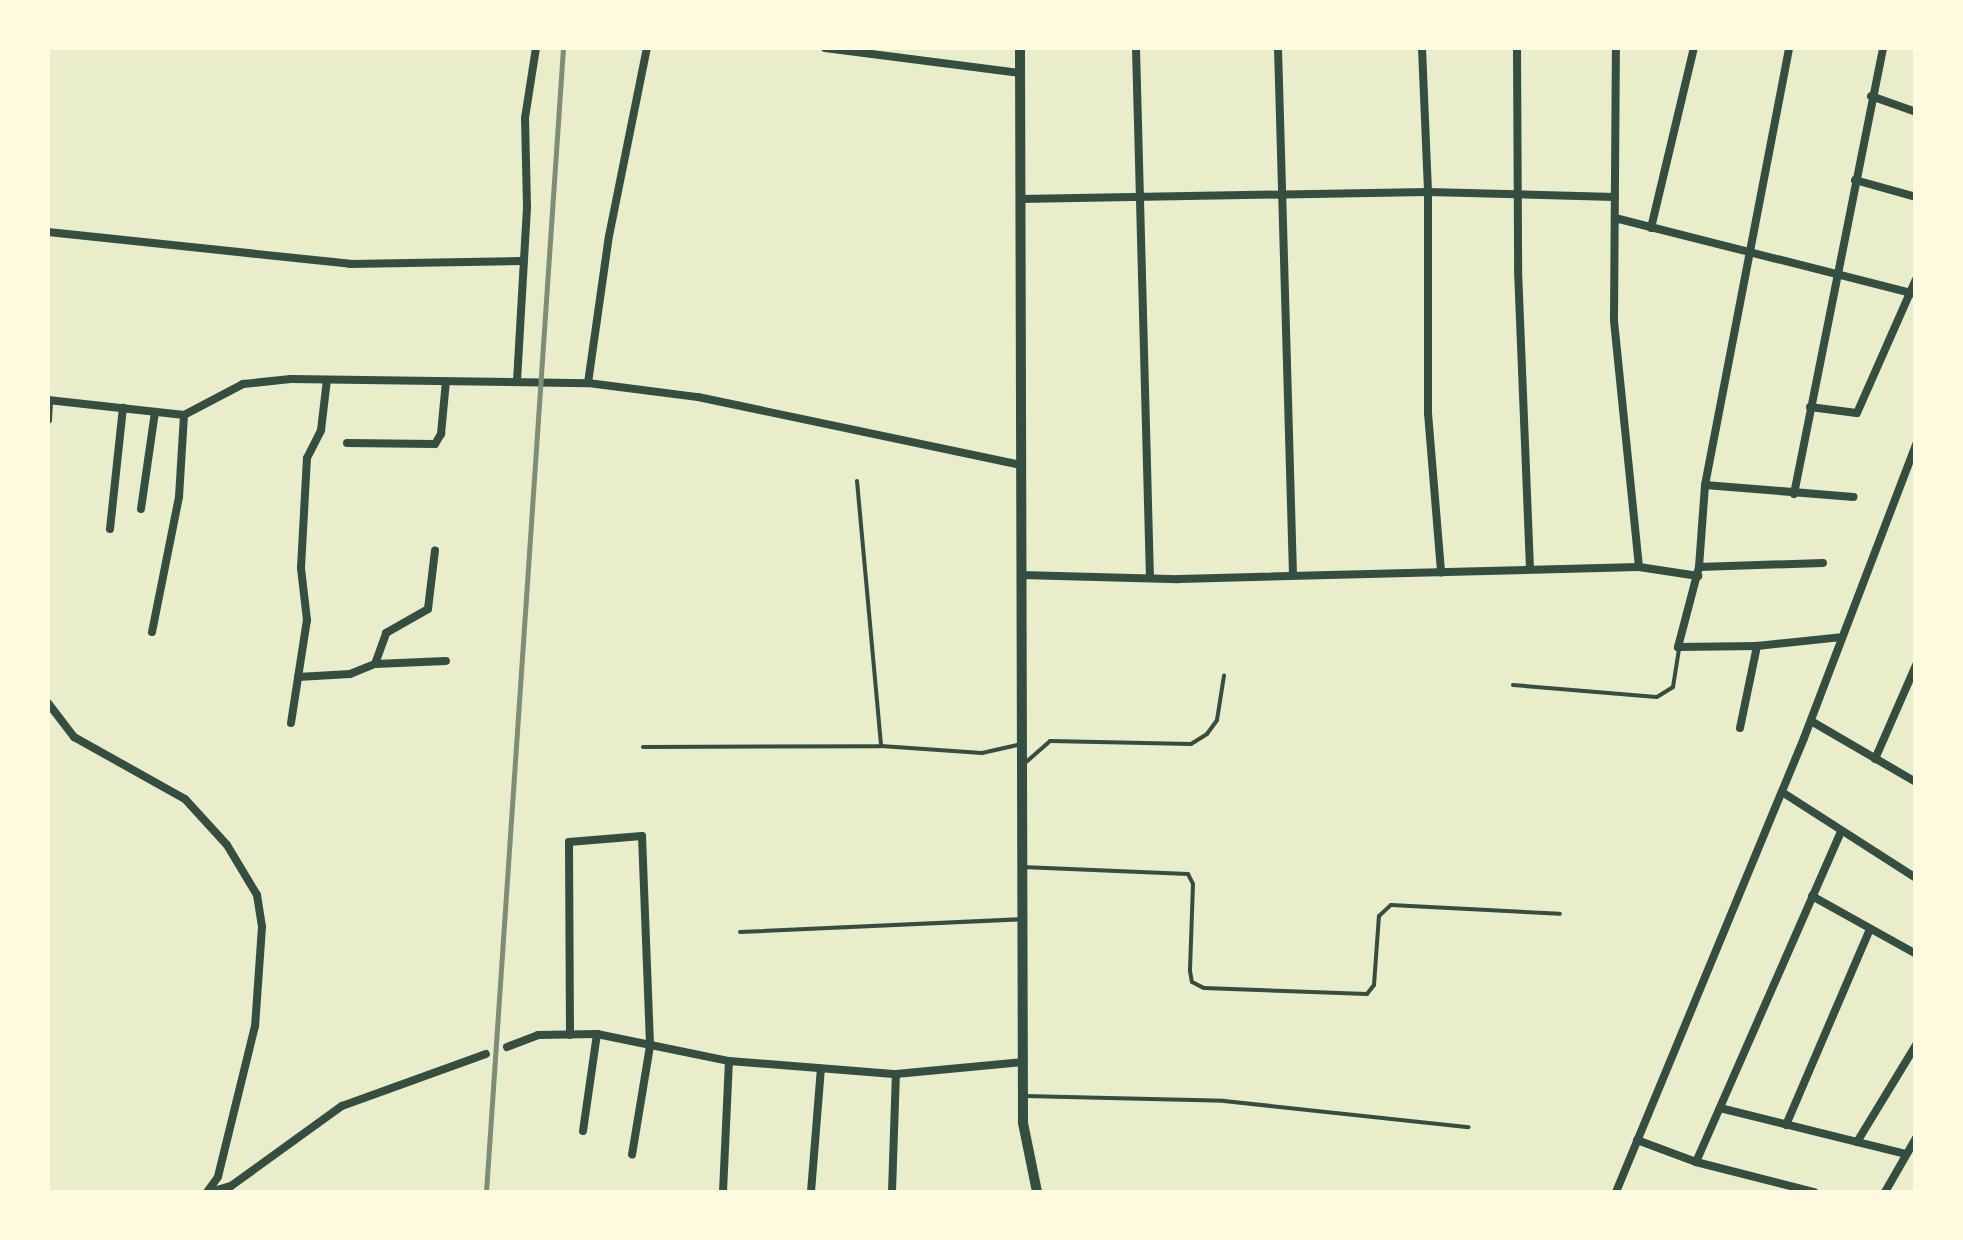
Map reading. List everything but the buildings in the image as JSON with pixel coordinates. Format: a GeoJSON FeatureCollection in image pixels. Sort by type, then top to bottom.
{"type":"FeatureCollection","features":[{"type":"Feature","properties":{"kind":"street"},"geometry":{"type":"LineString","coordinates":[[517,381],[521,261],[528,206],[526,118],[536,48]]}},
{"type":"Feature","properties":{"kind":"street"},"geometry":{"type":"LineString","coordinates":[[588,383],[609,236],[647,48]]}},
{"type":"Feature","properties":{"kind":"street"},"geometry":{"type":"LineString","coordinates":[[825,48],[1020,72]]}},
{"type":"Feature","properties":{"kind":"street"},"geometry":{"type":"LineString","coordinates":[[1020,48],[1023,1124],[1037,1192]]}},
{"type":"Feature","properties":{"kind":"street"},"geometry":{"type":"LineString","coordinates":[[1136,48],[1143,196],[1150,578]]}},
{"type":"Feature","properties":{"kind":"street"},"geometry":{"type":"LineString","coordinates":[[1278,48],[1293,574]]}},
{"type":"Feature","properties":{"kind":"street"},"geometry":{"type":"LineString","coordinates":[[1422,48],[1428,192],[1428,413],[1441,572]]}},
{"type":"Feature","properties":{"kind":"street"},"geometry":{"type":"LineString","coordinates":[[1517,48],[1530,568]]}},
{"type":"Feature","properties":{"kind":"street"},"geometry":{"type":"LineString","coordinates":[[1616,48],[1614,320],[1639,567]]}},
{"type":"Feature","properties":{"kind":"street"},"geometry":{"type":"LineString","coordinates":[[1651,228],[1694,48]]}},
{"type":"Feature","properties":{"kind":"street"},"geometry":{"type":"LineString","coordinates":[[1789,48],[1706,485],[1698,572],[1679,649],[1842,637]]}},
{"type":"Feature","properties":{"kind":"street"},"geometry":{"type":"LineString","coordinates":[[1794,494],[1883,48]]}},
{"type":"Feature","properties":{"kind":"street"},"geometry":{"type":"LineString","coordinates":[[1871,96],[1916,112]]}},
{"type":"Feature","properties":{"kind":"street"},"geometry":{"type":"LineString","coordinates":[[1854,180],[1916,197]]}},
{"type":"Feature","properties":{"kind":"street"},"geometry":{"type":"LineString","coordinates":[[1020,199],[1428,192],[1615,198]]}},
{"type":"Feature","properties":{"kind":"street"},"geometry":{"type":"LineString","coordinates":[[1615,218],[1913,294]]}},
{"type":"Feature","properties":{"kind":"street"},"geometry":{"type":"LineString","coordinates":[[48,232],[350,264],[521,261]]}},
{"type":"Feature","properties":{"kind":"street"},"geometry":{"type":"LineString","coordinates":[[1810,407],[1858,413],[1916,280]]}},
{"type":"Feature","properties":{"kind":"street"},"geometry":{"type":"LineString","coordinates":[[48,420],[48,400],[184,415],[243,384],[326,380],[588,383],[698,397],[1021,465]]}},
{"type":"Feature","properties":{"kind":"street"},"geometry":{"type":"LineString","coordinates":[[291,723],[307,620],[301,520],[307,458],[321,430],[326,380]]}},
{"type":"Feature","properties":{"kind":"street"},"geometry":{"type":"LineString","coordinates":[[347,443],[435,444],[441,434],[446,381]]}},
{"type":"Feature","properties":{"kind":"street"},"geometry":{"type":"LineString","coordinates":[[110,529],[123,408]]}},
{"type":"Feature","properties":{"kind":"street"},"geometry":{"type":"LineString","coordinates":[[141,510],[154,412]]}},
{"type":"Feature","properties":{"kind":"street"},"geometry":{"type":"LineString","coordinates":[[152,632],[179,497],[184,415]]}},
{"type":"Feature","properties":{"kind":"street"},"geometry":{"type":"LineString","coordinates":[[1616,1192],[1811,722],[1916,444]]}},
{"type":"Feature","properties":{"kind":"street"},"geometry":{"type":"LineString","coordinates":[[1706,485],[1854,497]]}},
{"type":"Feature","properties":{"kind":"street"},"geometry":{"type":"LineString","coordinates":[[375,664],[386,633],[428,609],[435,550]]}},
{"type":"Feature","properties":{"kind":"street"},"geometry":{"type":"LineString","coordinates":[[1021,575],[1150,578],[1639,567],[1698,572],[1823,562]]}},
{"type":"Feature","properties":{"kind":"street"},"geometry":{"type":"LineString","coordinates":[[1740,728],[1757,646]]}},
{"type":"Feature","properties":{"kind":"street"},"geometry":{"type":"LineString","coordinates":[[298,676],[350,674],[375,664],[446,662]]}},
{"type":"Feature","properties":{"kind":"street"},"geometry":{"type":"LineString","coordinates":[[1875,759],[1912,684],[1916,665]]}},
{"type":"Feature","properties":{"kind":"street"},"geometry":{"type":"LineString","coordinates":[[48,703],[74,737],[185,799],[227,845],[257,895],[262,927],[255,1026],[218,1177],[208,1192]]}},
{"type":"Feature","properties":{"kind":"street"},"geometry":{"type":"LineString","coordinates":[[1811,722],[1916,782]]}},
{"type":"Feature","properties":{"kind":"street"},"geometry":{"type":"LineString","coordinates":[[1782,792],[1916,878]]}},
{"type":"Feature","properties":{"kind":"street"},"geometry":{"type":"LineString","coordinates":[[1696,1162],[1841,831]]}},
{"type":"Feature","properties":{"kind":"street"},"geometry":{"type":"LineString","coordinates":[[570,1034],[569,842],[642,836],[650,1046],[632,1155]]}},
{"type":"Feature","properties":{"kind":"street"},"geometry":{"type":"LineString","coordinates":[[1812,896],[1916,954]]}},
{"type":"Feature","properties":{"kind":"street"},"geometry":{"type":"LineString","coordinates":[[1786,1125],[1870,928]]}},
{"type":"Feature","properties":{"kind":"street"},"geometry":{"type":"LineString","coordinates":[[507,1046],[538,1035],[597,1034],[730,1061],[896,1074],[1023,1062]]}},
{"type":"Feature","properties":{"kind":"street"},"geometry":{"type":"LineString","coordinates":[[582,1131],[597,1034]]}},
{"type":"Feature","properties":{"kind":"street"},"geometry":{"type":"LineString","coordinates":[[1856,1142],[1916,1044]]}},
{"type":"Feature","properties":{"kind":"street"},"geometry":{"type":"LineString","coordinates":[[208,1192],[231,1186],[342,1106],[486,1054]]}},
{"type":"Feature","properties":{"kind":"street"},"geometry":{"type":"LineString","coordinates":[[724,1192],[730,1061]]}},
{"type":"Feature","properties":{"kind":"street"},"geometry":{"type":"LineString","coordinates":[[811,1192],[821,1068]]}},
{"type":"Feature","properties":{"kind":"street"},"geometry":{"type":"LineString","coordinates":[[892,1192],[896,1074]]}},
{"type":"Feature","properties":{"kind":"street"},"geometry":{"type":"LineString","coordinates":[[1720,1108],[1906,1154]]}},
{"type":"Feature","properties":{"kind":"street"},"geometry":{"type":"LineString","coordinates":[[1885,1192],[1916,1138]]}},
{"type":"Feature","properties":{"kind":"street"},"geometry":{"type":"LineString","coordinates":[[1637,1140],[1696,1162],[1814,1192]]}},
{"type":"Feature","properties":{"kind":"lane"},"geometry":{"type":"LineString","coordinates":[[857,481],[881,746]]}},
{"type":"Feature","properties":{"kind":"lane"},"geometry":{"type":"LineString","coordinates":[[1513,685],[1657,696],[1673,686],[1679,649]]}},
{"type":"Feature","properties":{"kind":"lane"},"geometry":{"type":"LineString","coordinates":[[1022,766],[1050,741],[1191,744],[1207,734],[1217,720],[1224,676]]}},
{"type":"Feature","properties":{"kind":"lane"},"geometry":{"type":"LineString","coordinates":[[643,747],[881,746],[982,753],[1022,744]]}},
{"type":"Feature","properties":{"kind":"lane"},"geometry":{"type":"LineString","coordinates":[[1022,867],[1188,874],[1193,884],[1190,972],[1192,982],[1204,988],[1367,994],[1374,985],[1378,916],[1391,906],[1560,914]]}},
{"type":"Feature","properties":{"kind":"lane"},"geometry":{"type":"LineString","coordinates":[[740,932],[1022,919]]}},
{"type":"Feature","properties":{"kind":"lane"},"geometry":{"type":"LineString","coordinates":[[1023,1096],[1239,1102],[1468,1127]]}},
{"type":"Feature","properties":{"kind":"railway"},"geometry":{"type":"LineString","coordinates":[[486,1192],[563,48]]}}]}
